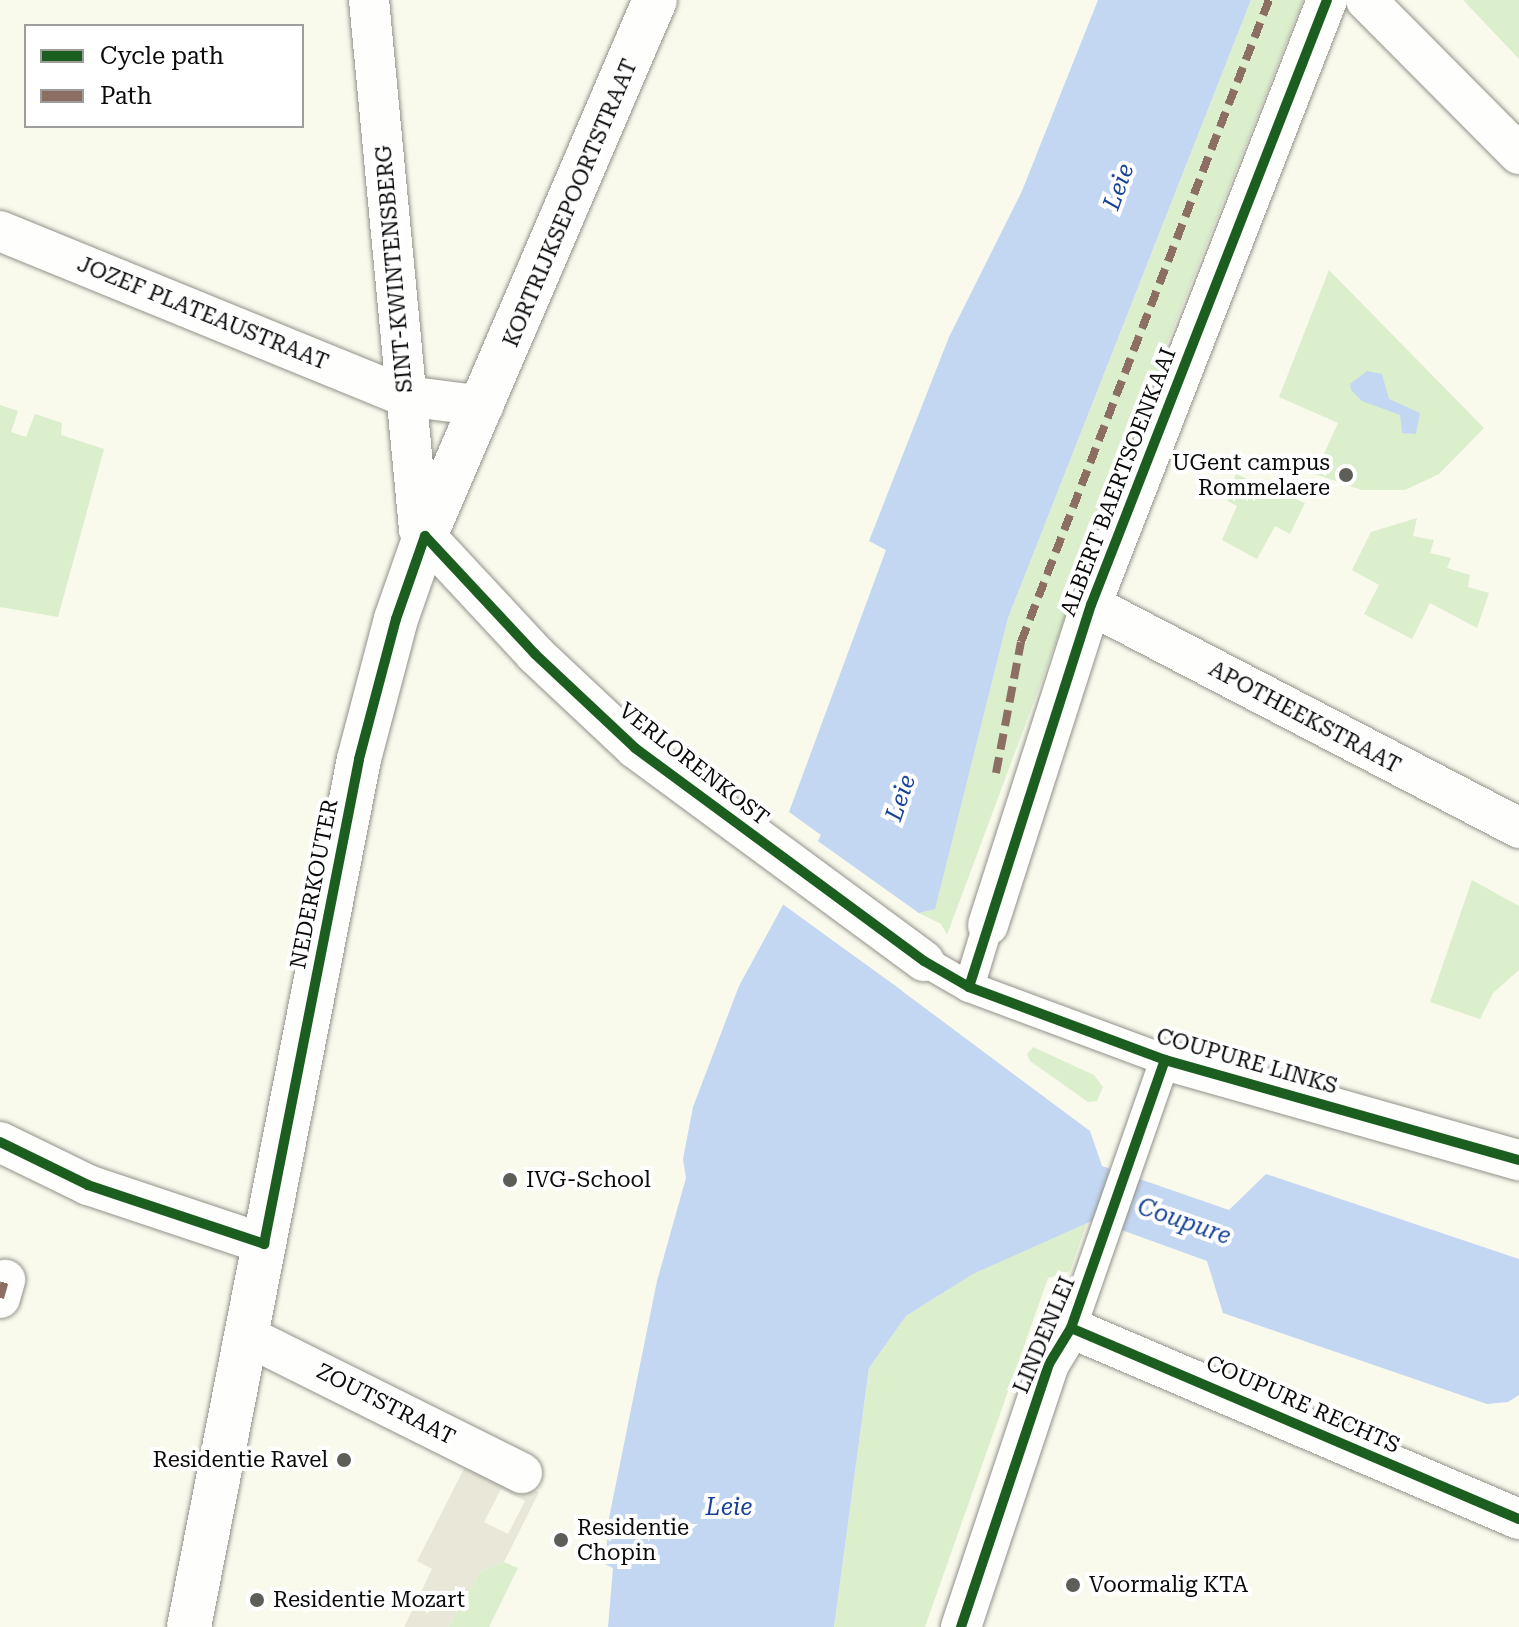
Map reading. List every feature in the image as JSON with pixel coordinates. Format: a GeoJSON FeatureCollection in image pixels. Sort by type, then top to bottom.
{"type":"FeatureCollection","features":[{"type":"Feature","properties":{"kind":"street","name":"SINT-KWINTENSBERG"},"geometry":{"type":"LineString","coordinates":[[369,0],[405,396],[419,529],[425,536]]}},
{"type":"Feature","properties":{"kind":"street","name":"KORTRIJKSEPOORTSTRAAT"},"geometry":{"type":"LineString","coordinates":[[425,536],[655,0]]}},
{"type":"Feature","properties":{"kind":"street","name":"ALBERT BAERTSOENKAAI"},"geometry":{"type":"LineString","coordinates":[[969,987],[1091,605],[1327,0]]}},
{"type":"Feature","properties":{"kind":"street"},"geometry":{"type":"LineString","coordinates":[[1366,0],[1519,154]]}},
{"type":"Feature","properties":{"kind":"street","name":"JOZEF PLATEAUSTRAAT"},"geometry":{"type":"LineString","coordinates":[[0,231],[405,396]]}},
{"type":"Feature","properties":{"kind":"street"},"geometry":{"type":"LineString","coordinates":[[405,396],[483,406]]}},
{"type":"Feature","properties":{"kind":"street","name":"VERLORENKOST"},"geometry":{"type":"LineString","coordinates":[[425,536],[535,654],[635,748],[924,961],[969,987]]}},
{"type":"Feature","properties":{"kind":"street","name":"NEDERKOUTER"},"geometry":{"type":"LineString","coordinates":[[189,1627],[249,1337],[264,1244],[362,743],[425,536]]}},
{"type":"Feature","properties":{"kind":"street","name":"APOTHEEKSTRAAT"},"geometry":{"type":"LineString","coordinates":[[1091,605],[1519,828]]}},
{"type":"Feature","properties":{"kind":"street","name":"COUPURE LINKS"},"geometry":{"type":"LineString","coordinates":[[969,987],[1165,1060],[1519,1160]]}},
{"type":"Feature","properties":{"kind":"street","name":"LINDENLEI"},"geometry":{"type":"LineString","coordinates":[[961,1627],[1049,1364],[1071,1328],[1128,1174],[1165,1060]]}},
{"type":"Feature","properties":{"kind":"street"},"geometry":{"type":"LineString","coordinates":[[0,1142],[88,1185],[264,1244]]}},
{"type":"Feature","properties":{"kind":"street","name":"COUPURE RECHTS"},"geometry":{"type":"LineString","coordinates":[[1071,1328],[1115,1342],[1519,1519]]}},
{"type":"Feature","properties":{"kind":"street","name":"ZOUTSTRAAT"},"geometry":{"type":"LineString","coordinates":[[249,1337],[522,1473]]}},
{"type":"Feature","properties":{"kind":"green space"},"geometry":{"type":"Polygon","coordinates":[[[1251,0],[1303,0],[1167,344],[947,935],[941,924],[919,913],[934,909],[1008,618],[1251,0]]]}},
{"type":"Feature","properties":{"kind":"green space"},"geometry":{"type":"Polygon","coordinates":[[[1463,0],[1519,0],[1519,59],[1463,0]]]}},
{"type":"Feature","properties":{"kind":"green space"},"geometry":{"type":"Polygon","coordinates":[[[1329,270],[1484,428],[1439,474],[1405,490],[1362,490],[1315,474],[1338,423],[1279,397],[1329,270]]]}},
{"type":"Feature","properties":{"kind":"green space"},"geometry":{"type":"Polygon","coordinates":[[[0,405],[18,411],[11,432],[26,437],[35,414],[62,423],[61,435],[104,449],[58,617],[0,607],[0,405]]]}},
{"type":"Feature","properties":{"kind":"green space"},"geometry":{"type":"Polygon","coordinates":[[[1236,474],[1305,503],[1290,534],[1275,526],[1257,559],[1222,540],[1237,506],[1226,500],[1236,474]]]}},
{"type":"Feature","properties":{"kind":"green space"},"geometry":{"type":"Polygon","coordinates":[[[1417,518],[1413,536],[1434,540],[1430,553],[1451,558],[1447,568],[1470,575],[1468,587],[1489,593],[1477,628],[1430,603],[1412,639],[1364,614],[1379,585],[1352,570],[1371,532],[1417,518]]]}},
{"type":"Feature","properties":{"kind":"green space"},"geometry":{"type":"Polygon","coordinates":[[[1472,880],[1519,906],[1519,970],[1493,993],[1480,1019],[1430,1002],[1472,880]]]}},
{"type":"Feature","properties":{"kind":"green space"},"geometry":{"type":"Polygon","coordinates":[[[1033,1047],[1094,1075],[1103,1087],[1097,1101],[1088,1102],[1030,1061],[1027,1054],[1033,1047]]]}},
{"type":"Feature","properties":{"kind":"green space"},"geometry":{"type":"Polygon","coordinates":[[[1087,1222],[1070,1271],[1048,1278],[925,1627],[834,1627],[869,1368],[906,1316],[973,1274],[1087,1222]]]}},
{"type":"Feature","properties":{"kind":"green space"},"geometry":{"type":"Polygon","coordinates":[[[504,1562],[518,1568],[489,1627],[448,1627],[481,1571],[504,1562]]]}},
{"type":"Feature","properties":{"kind":"shaded area"},"geometry":{"type":"Polygon","coordinates":[[[469,1459],[539,1492],[504,1562],[481,1571],[448,1627],[404,1627],[432,1569],[417,1561],[469,1459]],[[501,1489],[484,1522],[508,1534],[525,1501],[501,1489]]]}},
{"type":"Feature","properties":{"kind":"water","name":"Leie"},"geometry":{"type":"Polygon","coordinates":[[[1098,0],[1251,0],[1008,618],[935,909],[919,913],[902,991],[1090,1131],[1102,1166],[1229,1210],[1266,1174],[1519,1259],[1519,1395],[1508,1402],[1487,1404],[1223,1313],[1207,1261],[1094,1220],[973,1274],[906,1316],[869,1368],[834,1627],[608,1627],[613,1568],[605,1564],[609,1518],[657,1281],[686,1178],[683,1159],[693,1107],[739,986],[821,835],[789,812],[886,550],[869,541],[949,337],[1022,191],[1098,0]]]}},
{"type":"Feature","properties":{"kind":"water"},"geometry":{"type":"Polygon","coordinates":[[[1367,371],[1382,374],[1389,399],[1420,413],[1416,434],[1402,433],[1400,415],[1362,401],[1351,390],[1350,384],[1367,371]]]}},
{"type":"Feature","properties":{"kind":"pier"},"geometry":{"type":"Polygon","coordinates":[[[815,839],[923,916],[907,989],[915,1000],[781,903],[815,839]]]}},
{"type":"Feature","properties":{"kind":"marked path"},"geometry":{"type":"LineString","coordinates":[[996,773],[1021,642],[1269,0]]}},
{"type":"Feature","properties":{"kind":"marked path"},"geometry":{"type":"LineString","coordinates":[[0,1298],[5,1280]]}},
{"type":"Feature","properties":{"kind":"cycle path"},"geometry":{"type":"LineString","coordinates":[[969,987],[1091,605],[1327,0]]}},
{"type":"Feature","properties":{"kind":"cycle path"},"geometry":{"type":"LineString","coordinates":[[425,536],[535,654],[635,748],[924,961],[969,987],[1165,1060],[1519,1160]]}},
{"type":"Feature","properties":{"kind":"cycle path"},"geometry":{"type":"LineString","coordinates":[[0,1142],[88,1185],[264,1244],[359,759],[396,619],[425,536]]}},
{"type":"Feature","properties":{"kind":"cycle path"},"geometry":{"type":"LineString","coordinates":[[961,1627],[1049,1364],[1071,1328],[1165,1060]]}},
{"type":"Feature","properties":{"kind":"cycle path"},"geometry":{"type":"LineString","coordinates":[[1071,1328],[1519,1519]]}},
{"type":"Feature","properties":{"kind":"place","name":"UGent campus Rommelaere"},"geometry":{"type":"Point","coordinates":[1346,475]}},
{"type":"Feature","properties":{"kind":"place","name":"IVG-School"},"geometry":{"type":"Point","coordinates":[510,1180]}},
{"type":"Feature","properties":{"kind":"place","name":"Residentie Ravel"},"geometry":{"type":"Point","coordinates":[344,1460]}},
{"type":"Feature","properties":{"kind":"place","name":"Residentie Chopin"},"geometry":{"type":"Point","coordinates":[561,1540]}},
{"type":"Feature","properties":{"kind":"place","name":"Voormalig KTA"},"geometry":{"type":"Point","coordinates":[1073,1585]}},
{"type":"Feature","properties":{"kind":"place","name":"Residentie Mozart"},"geometry":{"type":"Point","coordinates":[257,1600]}},
{"type":"Feature","properties":{"kind":"water label","name":"Coupure"},"geometry":{"type":"Point","coordinates":[1184,1222]}}]}
